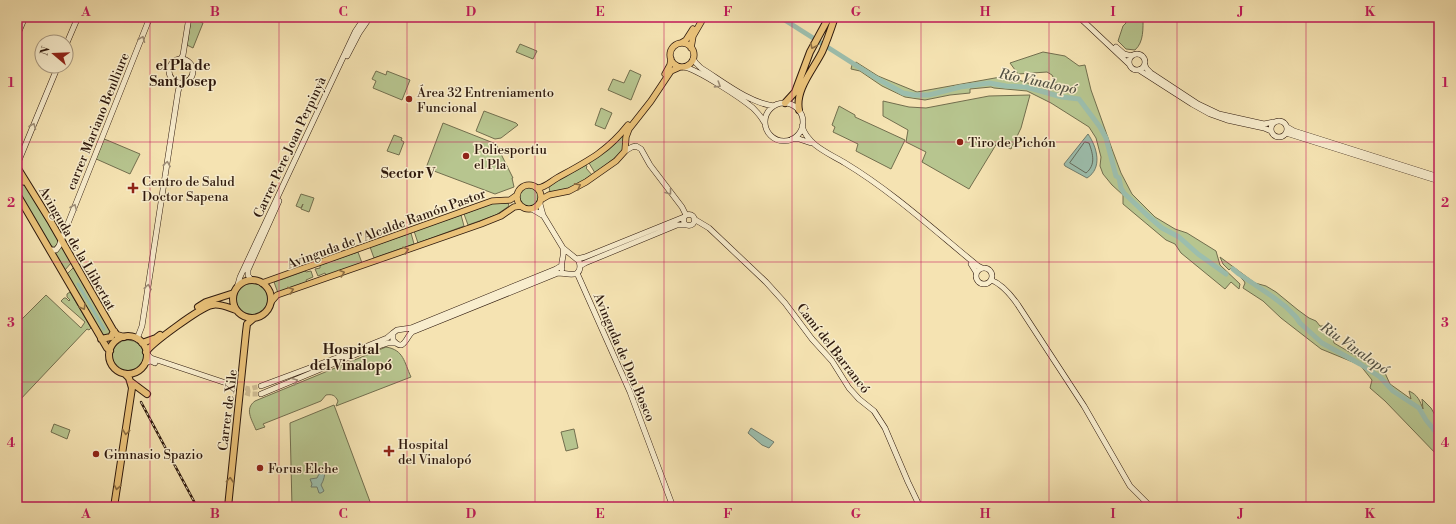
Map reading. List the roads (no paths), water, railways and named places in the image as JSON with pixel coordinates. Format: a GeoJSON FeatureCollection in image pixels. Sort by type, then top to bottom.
{"type":"FeatureCollection","features":[{"type":"Feature","properties":{"kind":"highway"},"geometry":{"type":"LineString","coordinates":[[799,110],[798,101],[800,95],[824,48],[835,17]]}},
{"type":"Feature","properties":{"kind":"highway"},"geometry":{"type":"LineString","coordinates":[[785,103],[795,92],[814,44],[828,19]]}},
{"type":"Feature","properties":{"kind":"highway","name":"Avinguda de la Llibertat"},"geometry":{"type":"LineString","coordinates":[[17,166],[114,331],[117,335],[124,337]]}},
{"type":"Feature","properties":{"kind":"highway"},"geometry":{"type":"LineString","coordinates":[[17,182],[21,180],[26,182]]}},
{"type":"Feature","properties":{"kind":"highway","name":"Avinguda de la Llibertat"},"geometry":{"type":"LineString","coordinates":[[17,194],[101,339],[110,351]]}},
{"type":"Feature","properties":{"kind":"highway"},"geometry":{"type":"LineString","coordinates":[[140,341],[156,338],[206,302],[235,290],[243,282],[251,280],[262,283],[268,289],[271,302],[264,314],[254,318],[244,317],[233,305],[235,290]]}},
{"type":"Feature","properties":{"kind":"highway"},"geometry":{"type":"LineString","coordinates":[[147,353],[140,341],[133,337],[124,337],[116,341],[110,351],[110,360],[111,364],[118,372],[125,374],[136,372],[145,363],[147,353],[151,345],[159,341],[182,322],[210,305],[216,304],[236,310]]}},
{"type":"Feature","properties":{"kind":"highway","name":"Carrer de Xile"},"geometry":{"type":"LineString","coordinates":[[228,507],[232,452],[246,332],[248,324],[254,318]]}},
{"type":"Feature","properties":{"kind":"highway"},"geometry":{"type":"LineString","coordinates":[[101,339],[111,337],[114,331]]}},
{"type":"Feature","properties":{"kind":"highway"},"geometry":{"type":"LineString","coordinates":[[125,374],[131,382],[146,394]]}},
{"type":"Feature","properties":{"kind":"highway"},"geometry":{"type":"LineString","coordinates":[[131,382],[133,414]]}},
{"type":"Feature","properties":{"kind":"highway"},"geometry":{"type":"LineString","coordinates":[[114,507],[131,396]]}},
{"type":"Feature","properties":{"kind":"main road"},"geometry":{"type":"LineString","coordinates":[[17,36],[25,17]]}},
{"type":"Feature","properties":{"kind":"main road"},"geometry":{"type":"LineString","coordinates":[[71,34],[78,17]]}},
{"type":"Feature","properties":{"kind":"main road","name":"carrer Mariano Benlliure"},"geometry":{"type":"LineString","coordinates":[[50,250],[56,250],[59,246],[150,17]]}},
{"type":"Feature","properties":{"kind":"main road"},"geometry":{"type":"LineString","coordinates":[[180,60],[183,55],[189,17]]}},
{"type":"Feature","properties":{"kind":"main road","name":"Carrer Pere Joan Perpinyà"},"geometry":{"type":"LineString","coordinates":[[235,290],[355,32],[365,17]]}},
{"type":"Feature","properties":{"kind":"main road","name":"Carrer Pere Joan Perpinyà"},"geometry":{"type":"LineString","coordinates":[[251,280],[248,275],[248,270],[359,33],[370,17]]}},
{"type":"Feature","properties":{"kind":"main road"},"geometry":{"type":"LineString","coordinates":[[700,17],[686,40],[672,47],[670,52],[671,59],[674,64],[694,70],[746,102],[758,112],[765,122],[767,130],[774,138],[782,141],[799,139],[816,145]]}},
{"type":"Feature","properties":{"kind":"main road"},"geometry":{"type":"LineString","coordinates":[[625,151],[626,137],[629,129],[654,97],[671,71],[690,64],[694,53],[692,48],[693,36],[704,17]]}},
{"type":"Feature","properties":{"kind":"main road"},"geometry":{"type":"LineString","coordinates":[[1079,17],[1134,69],[1139,70],[1196,107],[1227,120],[1271,130]]}},
{"type":"Feature","properties":{"kind":"main road"},"geometry":{"type":"LineString","coordinates":[[1084,17],[1127,56],[1137,54],[1141,55],[1145,60],[1146,68],[1151,74],[1198,104],[1214,112],[1224,116],[1264,124],[1281,120],[1287,127],[1294,130],[1439,177]]}},
{"type":"Feature","properties":{"kind":"main road"},"geometry":{"type":"LineString","coordinates":[[682,43],[687,44],[692,48]]}},
{"type":"Feature","properties":{"kind":"main road"},"geometry":{"type":"LineString","coordinates":[[1130,64],[1132,56]]}},
{"type":"Feature","properties":{"kind":"main road"},"geometry":{"type":"LineString","coordinates":[[693,58],[698,66],[748,97],[763,104],[774,106],[785,103],[795,106],[799,110],[802,118],[804,134],[816,145],[862,174],[889,194],[978,266],[991,272],[991,280],[986,285],[980,284],[975,278],[976,272],[971,264],[875,184]]}},
{"type":"Feature","properties":{"kind":"main road"},"geometry":{"type":"LineString","coordinates":[[538,188],[549,185],[556,179],[583,165],[611,144],[624,131],[652,95],[667,70],[671,59]]}},
{"type":"Feature","properties":{"kind":"main road"},"geometry":{"type":"LineString","coordinates":[[180,60],[186,61],[190,64],[192,71],[188,81],[180,83],[172,79],[169,71],[173,62],[180,60]]}},
{"type":"Feature","properties":{"kind":"main road"},"geometry":{"type":"LineString","coordinates":[[1139,70],[1145,65]]}},
{"type":"Feature","properties":{"kind":"main road"},"geometry":{"type":"LineString","coordinates":[[17,166],[55,74]]}},
{"type":"Feature","properties":{"kind":"main road"},"geometry":{"type":"LineString","coordinates":[[140,341],[180,83]]}},
{"type":"Feature","properties":{"kind":"main road"},"geometry":{"type":"LineString","coordinates":[[765,122],[767,113],[774,106]]}},
{"type":"Feature","properties":{"kind":"main road"},"geometry":{"type":"LineString","coordinates":[[1273,122],[1270,127],[1273,135],[1277,137],[1286,134],[1439,181]]}},
{"type":"Feature","properties":{"kind":"main road"},"geometry":{"type":"LineString","coordinates":[[792,139],[798,134],[802,126]]}},
{"type":"Feature","properties":{"kind":"main road"},"geometry":{"type":"LineString","coordinates":[[1286,134],[1287,127]]}},
{"type":"Feature","properties":{"kind":"main road"},"geometry":{"type":"LineString","coordinates":[[532,209],[549,195],[569,191],[586,182],[616,161],[625,151],[632,147],[639,147],[648,162],[682,207],[685,216],[684,222],[686,225]]}},
{"type":"Feature","properties":{"kind":"main road"},"geometry":{"type":"LineString","coordinates":[[543,215],[532,209],[521,206],[517,195],[520,189],[527,185],[531,185],[538,188],[541,193],[543,215],[564,252],[562,271],[566,274]]}},
{"type":"Feature","properties":{"kind":"main road","name":"Avinguda de l'Alcalde Ramón Pastor"},"geometry":{"type":"LineString","coordinates":[[262,283],[492,201],[510,200],[517,195]]}},
{"type":"Feature","properties":{"kind":"main road","name":"Avinguda de l'Alcalde Ramón Pastor"},"geometry":{"type":"LineString","coordinates":[[271,302],[277,296],[481,224],[501,216],[514,207],[521,206]]}},
{"type":"Feature","properties":{"kind":"main road"},"geometry":{"type":"LineString","coordinates":[[261,386],[355,351],[387,338],[397,330],[408,329],[554,270],[567,257],[585,258],[685,216],[691,215],[693,221],[690,225],[677,225],[585,262],[580,266],[577,273],[572,275],[558,273],[412,332],[404,344],[399,345],[395,343],[388,343],[364,351],[261,394]]}},
{"type":"Feature","properties":{"kind":"main road","name":"Camí del Barrancó"},"geometry":{"type":"LineString","coordinates":[[693,221],[702,223],[709,228],[766,282],[785,303],[812,339],[832,361],[852,391],[880,418],[920,507]]}},
{"type":"Feature","properties":{"kind":"main road"},"geometry":{"type":"LineString","coordinates":[[562,248],[575,258],[580,266]]}},
{"type":"Feature","properties":{"kind":"main road"},"geometry":{"type":"LineString","coordinates":[[976,272],[982,268]]}},
{"type":"Feature","properties":{"kind":"main road","name":"Avinguda de Don Bosco"},"geometry":{"type":"LineString","coordinates":[[577,273],[615,355],[673,507]]}},
{"type":"Feature","properties":{"kind":"main road"},"geometry":{"type":"LineString","coordinates":[[991,280],[1006,290],[1018,305],[1084,406],[1130,486],[1151,507]]}},
{"type":"Feature","properties":{"kind":"main road"},"geometry":{"type":"LineString","coordinates":[[402,329],[407,332],[408,337]]}},
{"type":"Feature","properties":{"kind":"main road"},"geometry":{"type":"LineString","coordinates":[[393,333],[392,338],[395,343]]}},
{"type":"Feature","properties":{"kind":"main road"},"geometry":{"type":"LineString","coordinates":[[145,363],[151,361],[231,386],[151,358],[147,353]]}},
{"type":"Feature","properties":{"kind":"water"},"geometry":{"type":"Polygon","coordinates":[[[1088,134],[1096,151],[1097,163],[1092,174],[1087,178],[1064,164],[1088,134]]]}},
{"type":"Feature","properties":{"kind":"water"},"geometry":{"type":"Polygon","coordinates":[[[751,428],[774,442],[769,448],[762,445],[748,433],[751,428]]]}},
{"type":"Feature","properties":{"kind":"water"},"geometry":{"type":"Polygon","coordinates":[[[322,468],[325,469],[321,485],[324,491],[319,493],[317,487],[311,487],[312,484],[310,479],[317,478],[322,468]]]}},
{"type":"Feature","properties":{"kind":"waterway","name":"Río Vinalopó"},"geometry":{"type":"LineString","coordinates":[[780,17],[876,78],[903,93],[929,95],[960,87],[989,83],[1026,87],[1062,97],[1079,99],[1100,127],[1106,138],[1116,176],[1119,178],[1121,188],[1124,193],[1162,228],[1179,237],[1198,254],[1226,274]]}},
{"type":"Feature","properties":{"kind":"waterway","name":"Riu Vinalopó"},"geometry":{"type":"LineString","coordinates":[[1233,269],[1286,307],[1300,323],[1322,343],[1380,377],[1393,391],[1419,408],[1426,420],[1439,436]]}},
{"type":"Feature","properties":{"kind":"waterway"},"geometry":{"type":"LineString","coordinates":[[78,284],[104,329]]}},
{"type":"Feature","properties":{"kind":"tunnel"},"geometry":{"type":"LineString","coordinates":[[238,386],[249,389],[261,386]]}},
{"type":"Feature","properties":{"kind":"tunnel"},"geometry":{"type":"LineString","coordinates":[[231,388],[250,394],[261,394]]}},
{"type":"Feature","properties":{"kind":"railway"},"geometry":{"type":"LineString","coordinates":[[141,402],[197,507]]}},
{"type":"Feature","properties":{"kind":"place","name":"Área 32 Entreniamento Funcional"},"geometry":{"type":"Point","coordinates":[409,99]}},
{"type":"Feature","properties":{"kind":"place","name":"Tiro de Pichón"},"geometry":{"type":"Point","coordinates":[960,142]}},
{"type":"Feature","properties":{"kind":"place","name":"Poliesportiu el Pla"},"geometry":{"type":"Point","coordinates":[466,156]}},
{"type":"Feature","properties":{"kind":"place","name":"Centro de Salud Doctor Sapena"},"geometry":{"type":"Point","coordinates":[133,188]}},
{"type":"Feature","properties":{"kind":"place","name":"Hospital del Vinalopó"},"geometry":{"type":"Point","coordinates":[389,451]}},
{"type":"Feature","properties":{"kind":"place","name":"Gimnasio Spazio"},"geometry":{"type":"Point","coordinates":[96,454]}},
{"type":"Feature","properties":{"kind":"place","name":"Forus Elche"},"geometry":{"type":"Point","coordinates":[260,468]}},
{"type":"Feature","properties":{"kind":"district","name":"el Pla de Sant Josep"},"geometry":{"type":"Point","coordinates":[183,74]}},
{"type":"Feature","properties":{"kind":"district","name":"Sector V"},"geometry":{"type":"Point","coordinates":[408,173]}},
{"type":"Feature","properties":{"kind":"district","name":"Hospital del Vinalopó"},"geometry":{"type":"Point","coordinates":[351,358]}}]}
